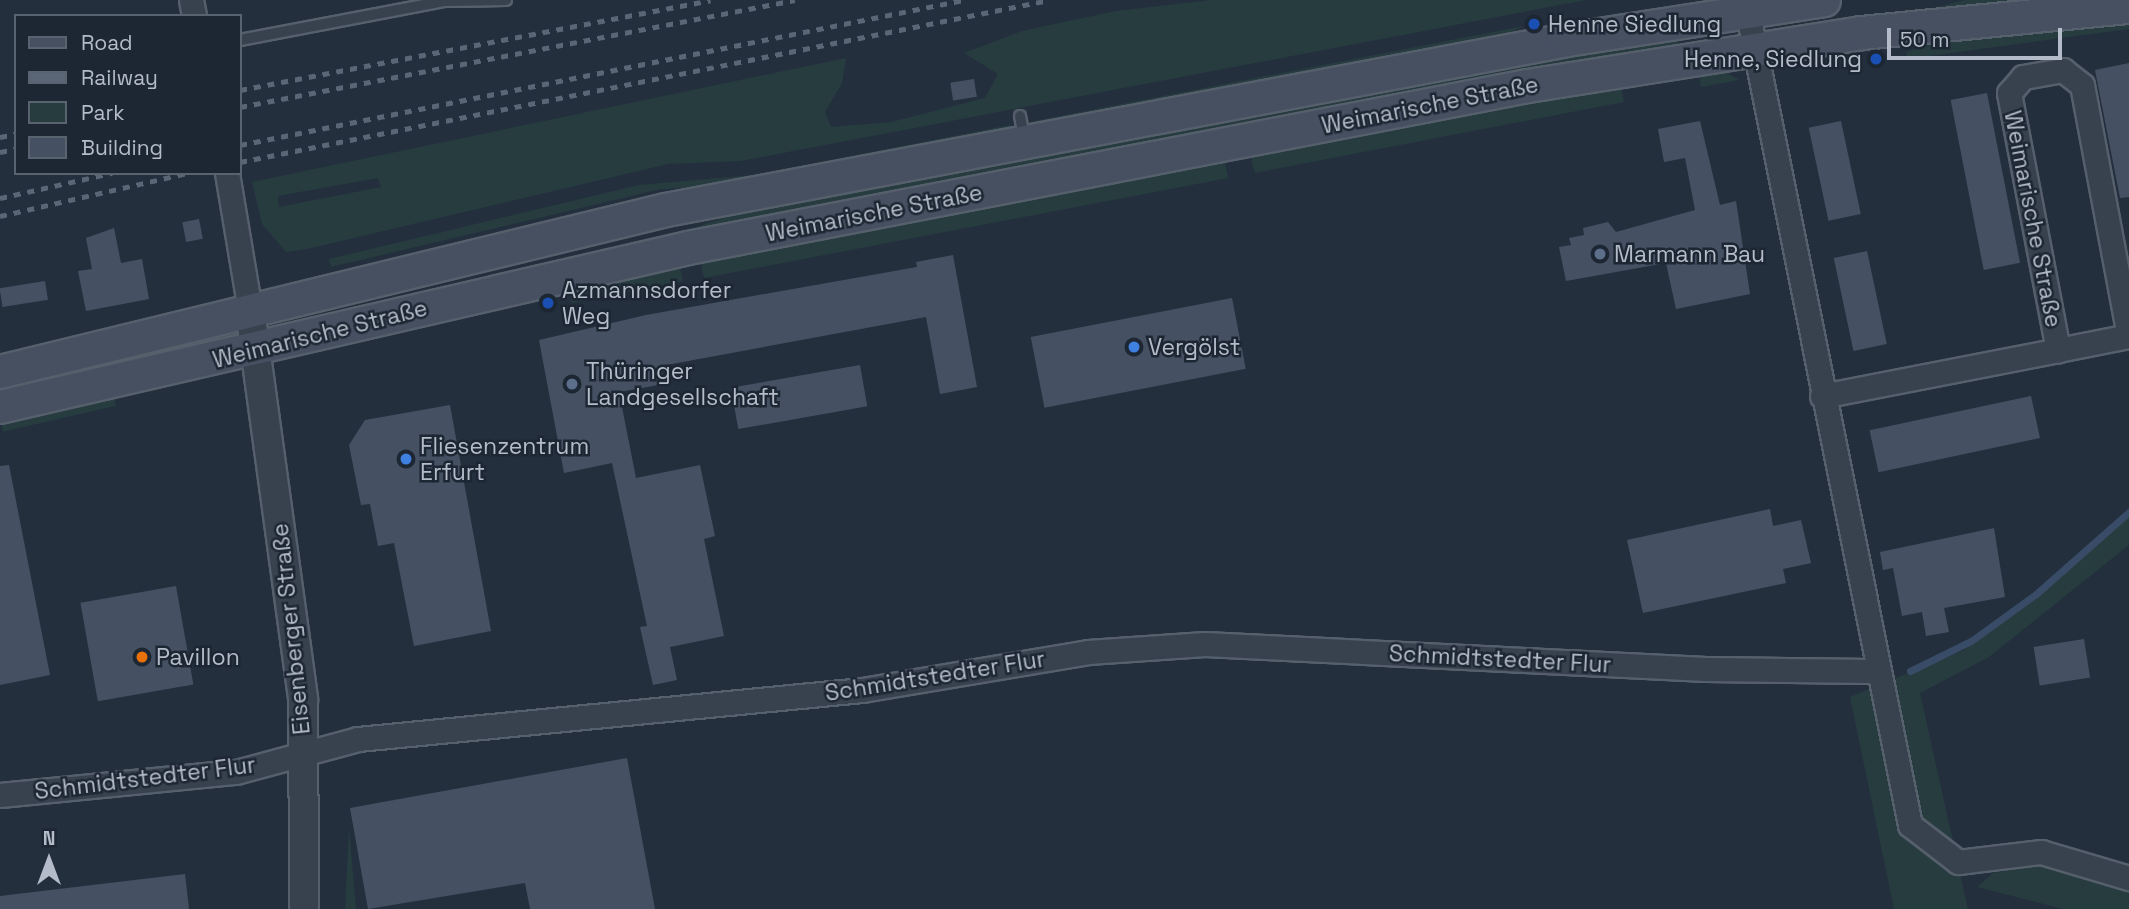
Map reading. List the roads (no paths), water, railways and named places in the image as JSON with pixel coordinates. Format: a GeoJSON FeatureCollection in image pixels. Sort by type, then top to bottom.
{"type":"FeatureCollection","features":[{"type":"Feature","properties":{"kind":"main road","name":"Weimarische Straße"},"geometry":{"type":"LineString","coordinates":[[0,372],[666,210],[1023,129],[1747,9],[1824,0]]}},
{"type":"Feature","properties":{"kind":"main road","name":"Weimarische Straße"},"geometry":{"type":"LineString","coordinates":[[0,407],[252,351],[688,248],[1515,88],[1754,49],[2129,7]]}},
{"type":"Feature","properties":{"kind":"street"},"geometry":{"type":"LineString","coordinates":[[1747,9],[1822,396],[1910,825],[1958,862],[2041,852],[2129,878]]}},
{"type":"Feature","properties":{"kind":"street","name":"Weimarische Straße"},"geometry":{"type":"LineString","coordinates":[[1822,396],[2129,335],[2082,85],[2063,70],[2023,78],[2009,93],[2058,349]]}},
{"type":"Feature","properties":{"kind":"street"},"geometry":{"type":"LineString","coordinates":[[227,175],[250,311]]}},
{"type":"Feature","properties":{"kind":"street","name":"Eisenberger Straße"},"geometry":{"type":"LineString","coordinates":[[250,311],[252,351],[290,586],[304,753],[304,909]]}},
{"type":"Feature","properties":{"kind":"street","name":"Schmidtstedter Flur"},"geometry":{"type":"LineString","coordinates":[[0,795],[236,772],[358,739],[862,690],[1088,652],[1205,644],[1705,669],[1877,671]]}},
{"type":"Feature","properties":{"kind":"lane"},"geometry":{"type":"LineString","coordinates":[[242,40],[445,2],[506,0]]}},
{"type":"Feature","properties":{"kind":"waterway"},"geometry":{"type":"LineString","coordinates":[[1910,671],[1971,641],[2036,594],[2129,512]]}},
{"type":"Feature","properties":{"kind":"railway"},"geometry":{"type":"LineString","coordinates":[[242,90],[710,0]]}},
{"type":"Feature","properties":{"kind":"railway"},"geometry":{"type":"LineString","coordinates":[[242,107],[795,0]]}},
{"type":"Feature","properties":{"kind":"railway"},"geometry":{"type":"LineString","coordinates":[[242,145],[964,0]]}},
{"type":"Feature","properties":{"kind":"railway"},"geometry":{"type":"LineString","coordinates":[[242,162],[1049,0]]}},
{"type":"Feature","properties":{"kind":"railway"},"geometry":{"type":"LineString","coordinates":[[0,137],[14,134]]}},
{"type":"Feature","properties":{"kind":"railway"},"geometry":{"type":"LineString","coordinates":[[0,152],[14,149]]}},
{"type":"Feature","properties":{"kind":"railway"},"geometry":{"type":"LineString","coordinates":[[0,198],[103,175]]}},
{"type":"Feature","properties":{"kind":"railway"},"geometry":{"type":"LineString","coordinates":[[0,216],[179,175]]}},
{"type":"Feature","properties":{"kind":"place","name":"Henne Siedlung"},"geometry":{"type":"Point","coordinates":[1534,24]}},
{"type":"Feature","properties":{"kind":"place","name":"Henne, Siedlung"},"geometry":{"type":"Point","coordinates":[1876,59]}},
{"type":"Feature","properties":{"kind":"place","name":"Marmann Bau"},"geometry":{"type":"Point","coordinates":[1600,254]}},
{"type":"Feature","properties":{"kind":"place","name":"Azmannsdorfer Weg"},"geometry":{"type":"Point","coordinates":[548,303]}},
{"type":"Feature","properties":{"kind":"place","name":"Vergölst"},"geometry":{"type":"Point","coordinates":[1134,347]}},
{"type":"Feature","properties":{"kind":"place","name":"Thüringer Landgesellschaft"},"geometry":{"type":"Point","coordinates":[572,384]}},
{"type":"Feature","properties":{"kind":"place","name":"Fliesenzentrum Erfurt"},"geometry":{"type":"Point","coordinates":[406,459]}},
{"type":"Feature","properties":{"kind":"place","name":"Pavillon"},"geometry":{"type":"Point","coordinates":[142,657]}}]}
